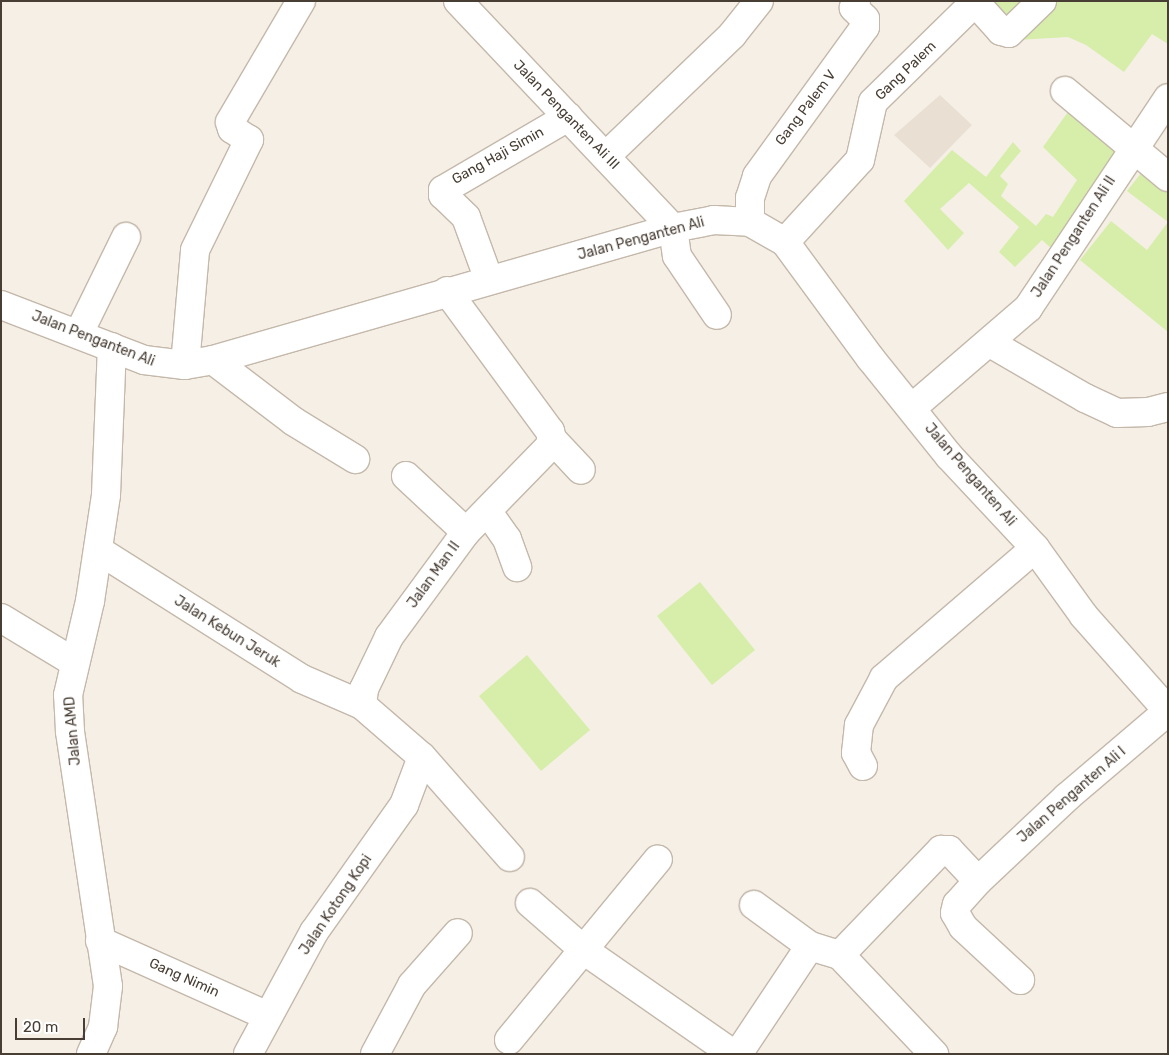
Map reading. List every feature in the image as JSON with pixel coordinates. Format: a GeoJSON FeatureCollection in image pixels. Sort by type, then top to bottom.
{"type":"FeatureCollection","features":[{"type":"Feature","properties":{"kind":"street"},"geometry":{"type":"LineString","coordinates":[[185,365],[195,250],[249,140],[232,129],[230,122],[302,1]]}},
{"type":"Feature","properties":{"kind":"street","name":"Jalan Penganten Ali III"},"geometry":{"type":"LineString","coordinates":[[458,1],[674,228]]}},
{"type":"Feature","properties":{"kind":"street"},"geometry":{"type":"LineString","coordinates":[[606,156],[732,35],[759,1]]}},
{"type":"Feature","properties":{"kind":"street","name":"Gang Palem V"},"geometry":{"type":"LineString","coordinates":[[750,222],[750,198],[757,176],[865,26],[865,19],[854,8],[856,1]]}},
{"type":"Feature","properties":{"kind":"street"},"geometry":{"type":"LineString","coordinates":[[974,2],[1001,31],[1009,33],[1042,1]]}},
{"type":"Feature","properties":{"kind":"street","name":"Gang Palem"},"geometry":{"type":"LineString","coordinates":[[785,242],[860,160],[865,152],[870,110],[876,98],[928,50],[974,2]]}},
{"type":"Feature","properties":{"kind":"street"},"geometry":{"type":"LineString","coordinates":[[1065,91],[1168,177]]}},
{"type":"Feature","properties":{"kind":"street","name":"Jalan Penganten Ali II"},"geometry":{"type":"LineString","coordinates":[[912,407],[1028,308],[1068,251],[1132,148],[1168,98]]}},
{"type":"Feature","properties":{"kind":"street","name":"Gang Haji Simin"},"geometry":{"type":"LineString","coordinates":[[489,280],[466,218],[443,195],[443,190],[568,117]]}},
{"type":"Feature","properties":{"kind":"street","name":"Jalan Penganten Ali"},"geometry":{"type":"LineString","coordinates":[[1,305],[160,364],[185,365],[213,360],[448,291],[674,228],[714,220],[750,222],[785,242],[872,359],[950,456],[1035,548],[1084,616],[1168,711]]}},
{"type":"Feature","properties":{"kind":"street"},"geometry":{"type":"LineString","coordinates":[[674,228],[677,256],[717,315]]}},
{"type":"Feature","properties":{"kind":"street"},"geometry":{"type":"LineString","coordinates":[[79,333],[126,237]]}},
{"type":"Feature","properties":{"kind":"street"},"geometry":{"type":"LineString","coordinates":[[448,291],[550,431],[552,439],[581,470]]}},
{"type":"Feature","properties":{"kind":"street"},"geometry":{"type":"LineString","coordinates":[[990,342],[1084,398],[1117,412],[1148,412],[1168,407]]}},
{"type":"Feature","properties":{"kind":"street","name":"Jalan AMD"},"geometry":{"type":"LineString","coordinates":[[91,1054],[103,1027],[108,986],[70,731],[68,695],[74,662],[90,601],[106,496],[112,346]]}},
{"type":"Feature","properties":{"kind":"street"},"geometry":{"type":"LineString","coordinates":[[213,360],[293,421],[355,459]]}},
{"type":"Feature","properties":{"kind":"street","name":"Jalan Man II"},"geometry":{"type":"LineString","coordinates":[[362,705],[364,689],[389,637],[466,532],[488,512],[549,447],[552,439]]}},
{"type":"Feature","properties":{"kind":"street"},"geometry":{"type":"LineString","coordinates":[[406,476],[466,532]]}},
{"type":"Feature","properties":{"kind":"street"},"geometry":{"type":"LineString","coordinates":[[488,512],[507,539],[517,567]]}},
{"type":"Feature","properties":{"kind":"street"},"geometry":{"type":"LineString","coordinates":[[864,766],[856,753],[859,725],[884,678],[1035,548]]}},
{"type":"Feature","properties":{"kind":"street","name":"Jalan Kebun Jeruk"},"geometry":{"type":"LineString","coordinates":[[98,550],[302,679],[362,705]]}},
{"type":"Feature","properties":{"kind":"street"},"geometry":{"type":"LineString","coordinates":[[1,618],[74,662]]}},
{"type":"Feature","properties":{"kind":"street"},"geometry":{"type":"LineString","coordinates":[[362,705],[422,757],[510,857]]}},
{"type":"Feature","properties":{"kind":"street","name":"Jalan Penganten Ali I"},"geometry":{"type":"LineString","coordinates":[[1020,980],[963,927],[955,913],[957,904],[978,881],[1068,796],[1168,711]]}},
{"type":"Feature","properties":{"kind":"street","name":"Jalan Kotong Kopi"},"geometry":{"type":"LineString","coordinates":[[248,1054],[314,932],[404,805],[422,757]]}},
{"type":"Feature","properties":{"kind":"street"},"geometry":{"type":"LineString","coordinates":[[840,955],[941,850],[949,850],[978,881]]}},
{"type":"Feature","properties":{"kind":"street"},"geometry":{"type":"LineString","coordinates":[[509,1040],[585,951],[658,859]]}},
{"type":"Feature","properties":{"kind":"street"},"geometry":{"type":"LineString","coordinates":[[530,903],[585,951],[734,1054]]}},
{"type":"Feature","properties":{"kind":"street"},"geometry":{"type":"LineString","coordinates":[[754,905],[810,946],[840,955],[934,1054]]}},
{"type":"Feature","properties":{"kind":"street"},"geometry":{"type":"LineString","coordinates":[[376,1054],[412,985],[458,933]]}},
{"type":"Feature","properties":{"kind":"street","name":"Gang Nimin"},"geometry":{"type":"LineString","coordinates":[[100,941],[268,1016]]}},
{"type":"Feature","properties":{"kind":"street"},"geometry":{"type":"LineString","coordinates":[[738,1054],[810,946]]}},
{"type":"Feature","properties":{"kind":"shaded area"},"geometry":{"type":"Polygon","coordinates":[[[940,95],[972,125],[930,168],[894,135],[940,95]]]}},
{"type":"Feature","properties":{"kind":"green space"},"geometry":{"type":"Polygon","coordinates":[[[970,1],[1168,1],[1168,44],[1152,34],[1124,72],[1086,45],[1068,37],[1017,40],[970,1]]]}},
{"type":"Feature","properties":{"kind":"green space"},"geometry":{"type":"Polygon","coordinates":[[[1075,102],[1121,154],[1063,259],[1042,240],[1015,267],[999,252],[1019,227],[969,183],[940,209],[964,233],[948,250],[904,201],[952,150],[986,177],[1013,142],[1021,151],[1000,176],[1008,184],[1001,196],[1036,226],[1046,214],[1053,217],[1077,180],[1043,147],[1075,102]]]}},
{"type":"Feature","properties":{"kind":"green space"},"geometry":{"type":"Polygon","coordinates":[[[1145,168],[1168,181],[1168,222],[1127,191],[1145,168]]]}},
{"type":"Feature","properties":{"kind":"green space"},"geometry":{"type":"Polygon","coordinates":[[[1111,221],[1147,250],[1168,222],[1168,332],[1080,260],[1111,221]]]}},
{"type":"Feature","properties":{"kind":"green space"},"geometry":{"type":"Polygon","coordinates":[[[700,582],[755,650],[712,685],[657,616],[700,582]]]}},
{"type":"Feature","properties":{"kind":"green space"},"geometry":{"type":"Polygon","coordinates":[[[527,655],[590,730],[541,771],[479,696],[527,655]]]}}]}
